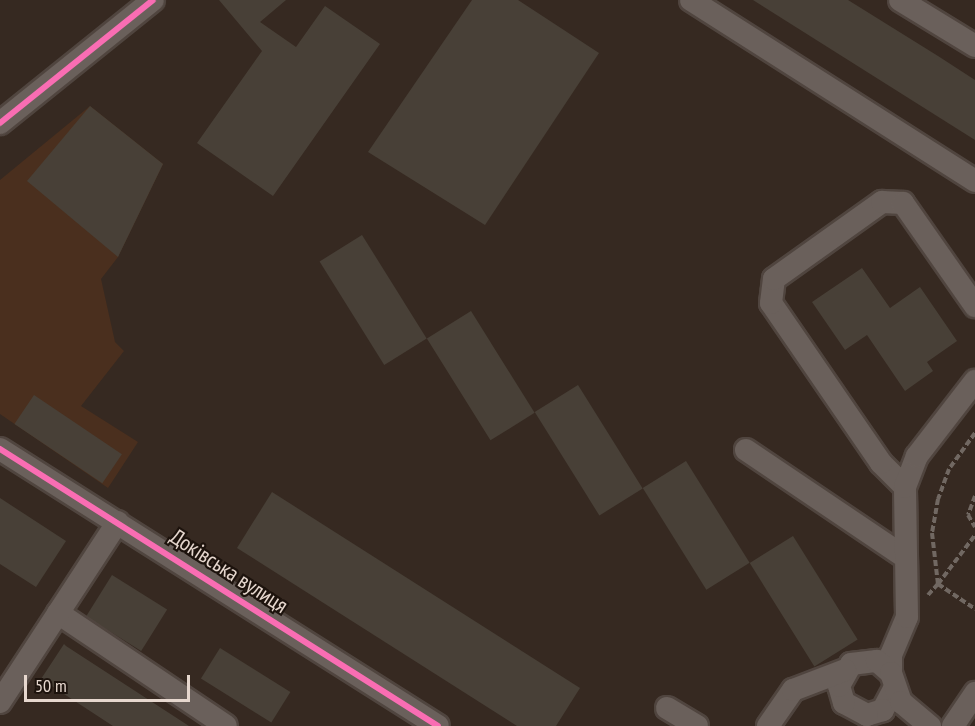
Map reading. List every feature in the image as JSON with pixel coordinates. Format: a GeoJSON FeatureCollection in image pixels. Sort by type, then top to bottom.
{"type":"FeatureCollection","features":[{"type":"Feature","properties":{"kind":"street"},"geometry":{"type":"LineString","coordinates":[[0,123],[153,0]]}},
{"type":"Feature","properties":{"kind":"street"},"geometry":{"type":"LineString","coordinates":[[691,0],[975,181]]}},
{"type":"Feature","properties":{"kind":"street"},"geometry":{"type":"LineString","coordinates":[[900,0],[975,46]]}},
{"type":"Feature","properties":{"kind":"street"},"geometry":{"type":"LineString","coordinates":[[905,487],[882,463],[771,303],[774,279],[882,202],[903,203],[975,306]]}},
{"type":"Feature","properties":{"kind":"street"},"geometry":{"type":"LineString","coordinates":[[876,714],[890,703],[893,681],[891,655],[907,617],[905,487],[916,456],[975,381]]}},
{"type":"Feature","properties":{"kind":"street","name":"Доківська вулиця"},"geometry":{"type":"LineString","coordinates":[[0,448],[438,726]]}},
{"type":"Feature","properties":{"kind":"street"},"geometry":{"type":"LineString","coordinates":[[746,450],[906,558]]}},
{"type":"Feature","properties":{"kind":"street"},"geometry":{"type":"LineString","coordinates":[[0,702],[118,522]]}},
{"type":"Feature","properties":{"kind":"street"},"geometry":{"type":"LineString","coordinates":[[58,613],[226,726]]}},
{"type":"Feature","properties":{"kind":"street"},"geometry":{"type":"LineString","coordinates":[[844,703],[839,686],[852,665],[907,617]]}},
{"type":"Feature","properties":{"kind":"street"},"geometry":{"type":"LineString","coordinates":[[768,726],[793,690],[852,665],[877,661],[921,720]]}},
{"type":"Feature","properties":{"kind":"street"},"geometry":{"type":"LineString","coordinates":[[793,690],[824,692],[858,714],[921,720]]}},
{"type":"Feature","properties":{"kind":"street"},"geometry":{"type":"LineString","coordinates":[[953,726],[975,693]]}},
{"type":"Feature","properties":{"kind":"street"},"geometry":{"type":"LineString","coordinates":[[667,708],[697,726]]}},
{"type":"Feature","properties":{"kind":"path"},"geometry":{"type":"LineString","coordinates":[[975,433],[949,469],[938,499],[932,533],[938,584],[975,609]]}},
{"type":"Feature","properties":{"kind":"path"},"geometry":{"type":"LineString","coordinates":[[975,496],[968,515],[975,527]]}},
{"type":"Feature","properties":{"kind":"path"},"geometry":{"type":"LineString","coordinates":[[907,617],[938,584],[975,535]]}},
{"type":"Feature","properties":{"kind":"shaded area"},"geometry":{"type":"Polygon","coordinates":[[[90,106],[163,164],[118,257],[101,279],[115,342],[124,351],[81,406],[138,442],[108,488],[0,414],[0,180],[90,106]]]}},
{"type":"Feature","properties":{"kind":"building"},"geometry":{"type":"Polygon","coordinates":[[[219,0],[286,0],[260,22],[296,47],[325,6],[380,44],[273,196],[197,143],[262,51],[219,0]]]}},
{"type":"Feature","properties":{"kind":"building"},"geometry":{"type":"Polygon","coordinates":[[[472,0],[518,0],[599,53],[485,225],[368,152],[472,0]]]}},
{"type":"Feature","properties":{"kind":"building"},"geometry":{"type":"Polygon","coordinates":[[[753,0],[848,0],[938,56],[975,80],[975,140],[753,0]]]}},
{"type":"Feature","properties":{"kind":"building"},"geometry":{"type":"Polygon","coordinates":[[[90,106],[163,164],[118,257],[27,181],[90,106]]]}},
{"type":"Feature","properties":{"kind":"building"},"geometry":{"type":"Polygon","coordinates":[[[362,235],[427,338],[384,365],[320,261],[362,235]]]}},
{"type":"Feature","properties":{"kind":"building"},"geometry":{"type":"Polygon","coordinates":[[[862,268],[890,308],[920,287],[957,341],[927,362],[933,371],[905,391],[867,335],[845,350],[812,302],[862,268]]]}},
{"type":"Feature","properties":{"kind":"building"},"geometry":{"type":"Polygon","coordinates":[[[471,311],[535,413],[490,440],[427,339],[471,311]]]}},
{"type":"Feature","properties":{"kind":"building"},"geometry":{"type":"Polygon","coordinates":[[[578,385],[643,488],[599,515],[535,412],[578,385]]]}},
{"type":"Feature","properties":{"kind":"building"},"geometry":{"type":"Polygon","coordinates":[[[34,395],[122,454],[102,483],[14,424],[34,395]]]}},
{"type":"Feature","properties":{"kind":"building"},"geometry":{"type":"Polygon","coordinates":[[[686,461],[750,563],[706,590],[643,488],[686,461]]]}},
{"type":"Feature","properties":{"kind":"building"},"geometry":{"type":"Polygon","coordinates":[[[272,492],[580,688],[556,726],[517,726],[237,548],[272,492]]]}},
{"type":"Feature","properties":{"kind":"building"},"geometry":{"type":"Polygon","coordinates":[[[0,498],[66,541],[36,587],[0,564],[0,498]]]}},
{"type":"Feature","properties":{"kind":"building"},"geometry":{"type":"Polygon","coordinates":[[[793,536],[858,639],[814,666],[750,563],[793,536]]]}},
{"type":"Feature","properties":{"kind":"building"},"geometry":{"type":"Polygon","coordinates":[[[112,575],[167,609],[141,651],[86,617],[112,575]]]}},
{"type":"Feature","properties":{"kind":"building"},"geometry":{"type":"Polygon","coordinates":[[[64,644],[189,726],[113,726],[41,679],[64,644]]]}},
{"type":"Feature","properties":{"kind":"building"},"geometry":{"type":"Polygon","coordinates":[[[220,648],[290,692],[271,723],[201,679],[220,648]]]}},
{"type":"Feature","properties":{"kind":"cycle path"},"geometry":{"type":"LineString","coordinates":[[0,123],[153,0]]}},
{"type":"Feature","properties":{"kind":"cycle path"},"geometry":{"type":"LineString","coordinates":[[0,449],[438,726]]}}]}
